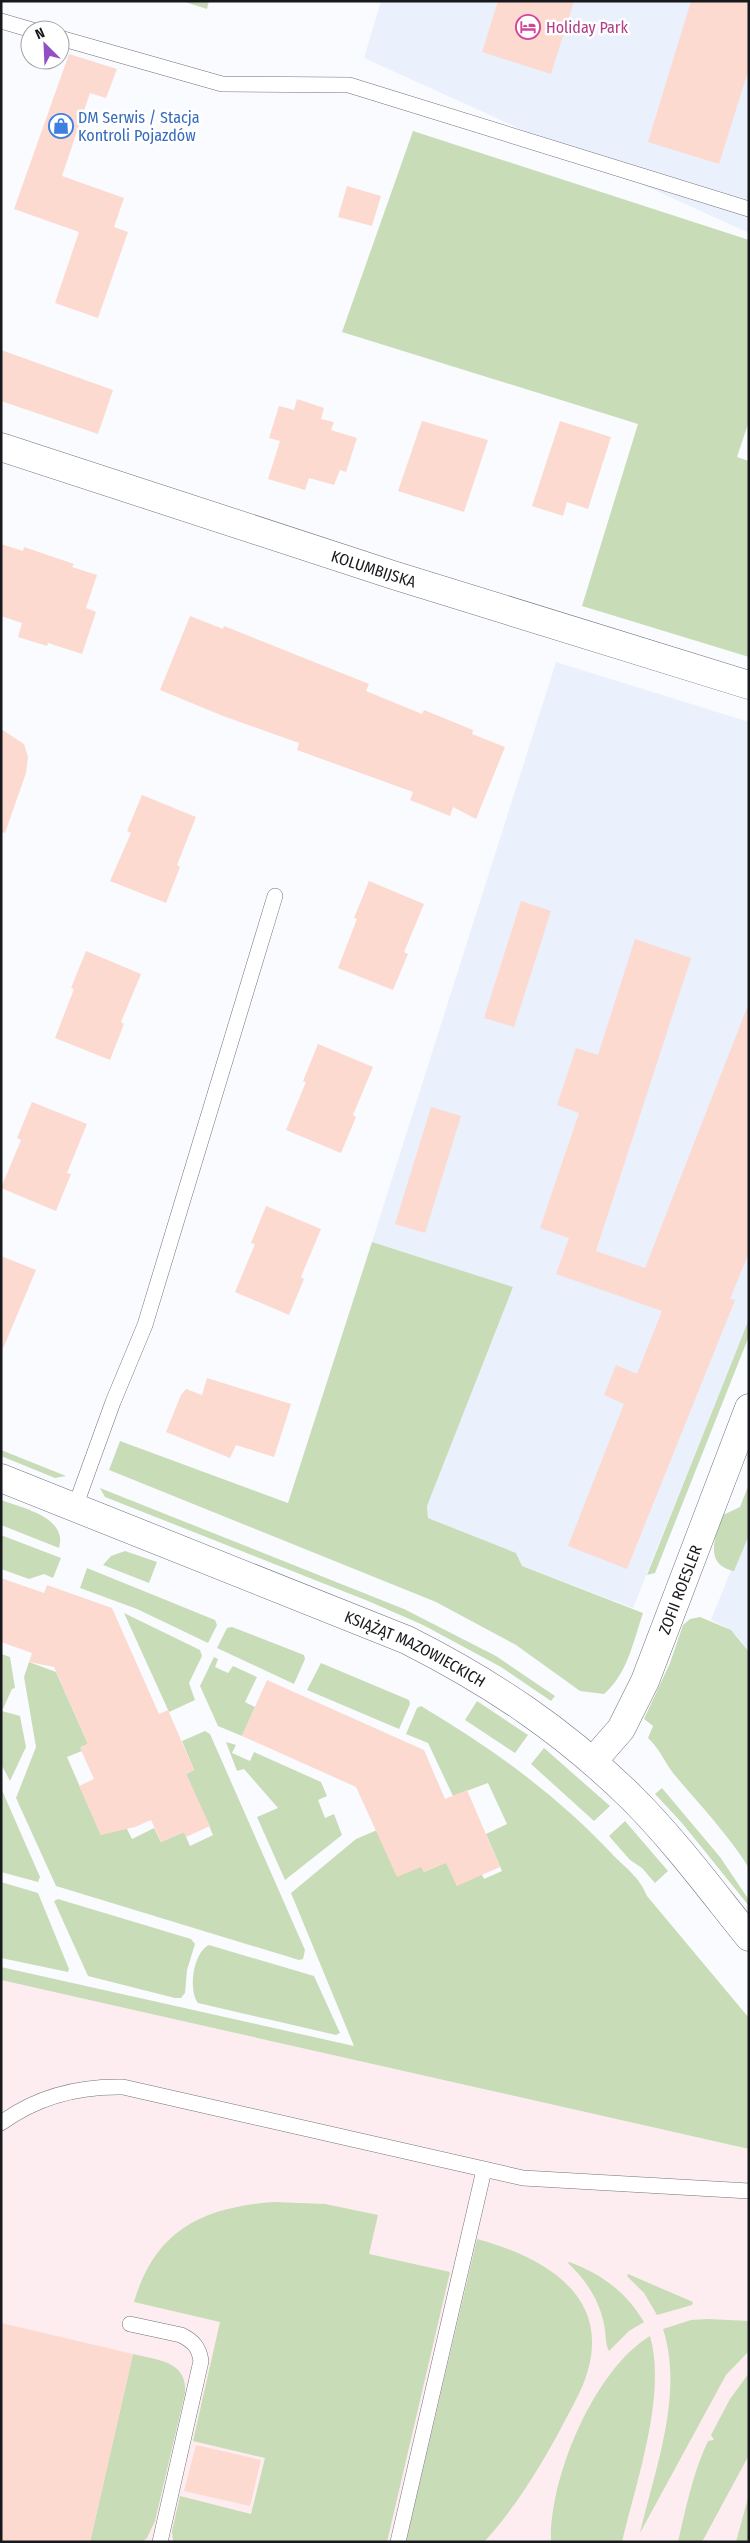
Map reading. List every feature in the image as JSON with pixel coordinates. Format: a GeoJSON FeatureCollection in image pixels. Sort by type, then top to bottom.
{"type":"FeatureCollection","features":[{"type":"Feature","properties":{"kind":"street","name":"KOLUMBIJSKA"},"geometry":{"type":"LineString","coordinates":[[1,447],[393,575],[749,685]]}},
{"type":"Feature","properties":{"kind":"street","name":"ZOFII ROESLER"},"geometry":{"type":"LineString","coordinates":[[593,1761],[620,1729],[645,1681],[749,1408]]}},
{"type":"Feature","properties":{"kind":"street","name":"KSIĄŻĄT MAZOWIECKICH"},"geometry":{"type":"LineString","coordinates":[[1,1478],[407,1640],[503,1693],[548,1724],[593,1761],[658,1826],[749,1937]]}},
{"type":"Feature","properties":{"kind":"lane"},"geometry":{"type":"LineString","coordinates":[[1,21],[20,27]]}},
{"type":"Feature","properties":{"kind":"lane"},"geometry":{"type":"LineString","coordinates":[[70,41],[222,84],[349,85],[749,209]]}},
{"type":"Feature","properties":{"kind":"lane"},"geometry":{"type":"LineString","coordinates":[[75,1507],[113,1402],[145,1325],[275,896]]}},
{"type":"Feature","properties":{"kind":"lane"},"geometry":{"type":"LineString","coordinates":[[1,2123],[24,2109],[69,2091],[94,2086],[123,2087],[523,2178],[749,2191]]}},
{"type":"Feature","properties":{"kind":"lane"},"geometry":{"type":"LineString","coordinates":[[398,2542],[484,2170]]}},
{"type":"Feature","properties":{"kind":"lane"},"geometry":{"type":"LineString","coordinates":[[130,2324],[188,2339],[200,2352],[201,2361],[160,2542]]}},
{"type":"Feature","properties":{"kind":"shaded area"},"geometry":{"type":"Polygon","coordinates":[[[381,1],[749,1],[749,233],[364,58],[381,1]]]}},
{"type":"Feature","properties":{"kind":"shaded area"},"geometry":{"type":"Polygon","coordinates":[[[556,662],[749,722],[749,1319],[633,1608],[522,1566],[516,1553],[428,1518],[427,1506],[513,1287],[372,1242],[556,662]]]}},
{"type":"Feature","properties":{"kind":"shaded area"},"geometry":{"type":"Polygon","coordinates":[[[749,1526],[749,1652],[737,1636],[726,1627],[711,1620],[749,1526]]]}},
{"type":"Feature","properties":{"kind":"shaded area"},"geometry":{"type":"Polygon","coordinates":[[[1,1980],[749,2149],[749,2542],[1,2542],[1,1980]]]}},
{"type":"Feature","properties":{"kind":"green space"},"geometry":{"type":"Polygon","coordinates":[[[182,1],[209,1],[207,9],[182,1]]]}},
{"type":"Feature","properties":{"kind":"green space"},"geometry":{"type":"Polygon","coordinates":[[[413,131],[749,240],[749,421],[737,457],[749,461],[749,657],[582,606],[638,424],[342,332],[413,131]]]}},
{"type":"Feature","properties":{"kind":"green space"},"geometry":{"type":"Polygon","coordinates":[[[372,1242],[513,1287],[427,1506],[428,1518],[516,1553],[522,1566],[643,1613],[633,1646],[624,1667],[619,1677],[604,1694],[580,1691],[516,1645],[436,1602],[109,1470],[120,1441],[288,1503],[372,1242]]]}},
{"type":"Feature","properties":{"kind":"green space"},"geometry":{"type":"Polygon","coordinates":[[[749,1319],[749,1336],[655,1573],[647,1575],[749,1319]]]}},
{"type":"Feature","properties":{"kind":"green space"},"geometry":{"type":"Polygon","coordinates":[[[1,1450],[66,1476],[55,1478],[1,1456],[1,1450]]]}},
{"type":"Feature","properties":{"kind":"green space"},"geometry":{"type":"Polygon","coordinates":[[[749,1484],[749,1535],[734,1571],[718,1562],[715,1556],[715,1540],[723,1515],[740,1507],[749,1484]]]}},
{"type":"Feature","properties":{"kind":"green space"},"geometry":{"type":"Polygon","coordinates":[[[100,1488],[404,1609],[496,1656],[555,1696],[551,1701],[501,1667],[423,1625],[368,1601],[105,1497],[100,1488]]]}},
{"type":"Feature","properties":{"kind":"green space"},"geometry":{"type":"Polygon","coordinates":[[[1,1500],[41,1515],[50,1521],[57,1529],[60,1537],[59,1548],[1,1525],[1,1500]]]}},
{"type":"Feature","properties":{"kind":"green space"},"geometry":{"type":"Polygon","coordinates":[[[1,1535],[61,1558],[53,1578],[44,1574],[29,1579],[1,1569],[1,1535]]]}},
{"type":"Feature","properties":{"kind":"green space"},"geometry":{"type":"Polygon","coordinates":[[[125,1551],[157,1562],[149,1583],[103,1565],[111,1556],[125,1551]]]}},
{"type":"Feature","properties":{"kind":"green space"},"geometry":{"type":"Polygon","coordinates":[[[87,1568],[215,1620],[217,1625],[208,1643],[137,1609],[80,1588],[87,1568]]]}},
{"type":"Feature","properties":{"kind":"green space"},"geometry":{"type":"Polygon","coordinates":[[[124,1613],[200,1650],[202,1656],[189,1683],[195,1700],[169,1712],[124,1613]]]}},
{"type":"Feature","properties":{"kind":"green space"},"geometry":{"type":"Polygon","coordinates":[[[700,1617],[731,1630],[749,1652],[749,1868],[722,1831],[673,1773],[648,1738],[653,1726],[644,1719],[670,1663],[683,1625],[690,1619],[700,1617]]]}},
{"type":"Feature","properties":{"kind":"green space"},"geometry":{"type":"Polygon","coordinates":[[[232,1627],[304,1655],[305,1659],[294,1684],[217,1648],[227,1628],[232,1627]]]}},
{"type":"Feature","properties":{"kind":"green space"},"geometry":{"type":"Polygon","coordinates":[[[1,1654],[10,1657],[15,1688],[12,1689],[2,1711],[20,1716],[26,1747],[10,1781],[1,1764],[1,1654]]]}},
{"type":"Feature","properties":{"kind":"green space"},"geometry":{"type":"Polygon","coordinates":[[[214,1657],[218,1659],[215,1667],[228,1673],[233,1666],[257,1677],[245,1702],[255,1707],[242,1736],[218,1726],[200,1686],[214,1657]]]}},
{"type":"Feature","properties":{"kind":"green space"},"geometry":{"type":"Polygon","coordinates":[[[29,1662],[56,1672],[88,1744],[81,1747],[82,1751],[67,1757],[101,1835],[125,1825],[132,1839],[154,1828],[161,1842],[184,1832],[190,1846],[213,1835],[186,1774],[194,1770],[182,1741],[205,1731],[210,1734],[305,1950],[303,1959],[299,1960],[56,1886],[16,1798],[36,1747],[24,1677],[29,1662]]]}},
{"type":"Feature","properties":{"kind":"green space"},"geometry":{"type":"Polygon","coordinates":[[[321,1663],[409,1700],[410,1704],[399,1729],[307,1690],[321,1663]]]}},
{"type":"Feature","properties":{"kind":"green space"},"geometry":{"type":"Polygon","coordinates":[[[477,1701],[528,1735],[515,1753],[465,1720],[477,1701]]]}},
{"type":"Feature","properties":{"kind":"green space"},"geometry":{"type":"Polygon","coordinates":[[[421,1706],[498,1756],[570,1813],[637,1879],[647,1896],[749,2018],[749,2149],[1,1980],[1,1967],[354,2046],[291,1893],[356,1839],[377,1830],[418,1860],[424,1872],[447,1862],[457,1886],[478,1866],[484,1879],[502,1871],[486,1834],[507,1824],[488,1783],[453,1796],[428,1743],[406,1734],[417,1708],[421,1706]]]}},
{"type":"Feature","properties":{"kind":"green space"},"geometry":{"type":"Polygon","coordinates":[[[226,1742],[236,1745],[232,1753],[250,1761],[254,1752],[321,1782],[327,1796],[318,1800],[325,1818],[334,1814],[342,1835],[285,1880],[257,1817],[278,1808],[244,1769],[237,1771],[226,1742]]]}},
{"type":"Feature","properties":{"kind":"green space"},"geometry":{"type":"Polygon","coordinates":[[[544,1748],[610,1806],[594,1821],[531,1764],[544,1748]]]}},
{"type":"Feature","properties":{"kind":"green space"},"geometry":{"type":"Polygon","coordinates":[[[1,1788],[40,1877],[38,1882],[1,1872],[1,1788]]]}},
{"type":"Feature","properties":{"kind":"green space"},"geometry":{"type":"Polygon","coordinates":[[[662,1788],[720,1857],[749,1900],[749,1906],[682,1823],[655,1794],[662,1788]]]}},
{"type":"Feature","properties":{"kind":"green space"},"geometry":{"type":"Polygon","coordinates":[[[625,1821],[668,1871],[655,1883],[642,1868],[630,1860],[609,1836],[625,1821]]]}},
{"type":"Feature","properties":{"kind":"green space"},"geometry":{"type":"Polygon","coordinates":[[[1,1882],[38,1893],[69,1969],[68,1972],[1,1958],[1,1882]]]}},
{"type":"Feature","properties":{"kind":"green space"},"geometry":{"type":"Polygon","coordinates":[[[58,1899],[191,1939],[195,1944],[187,1970],[185,1993],[181,1998],[175,1998],[88,1976],[54,1901],[58,1899]]]}},
{"type":"Feature","properties":{"kind":"green space"},"geometry":{"type":"Polygon","coordinates":[[[209,1945],[314,1976],[340,2033],[336,2035],[198,2003],[193,1990],[194,1972],[199,1955],[209,1945]]]}},
{"type":"Feature","properties":{"kind":"green space"},"geometry":{"type":"Polygon","coordinates":[[[274,2202],[325,2204],[378,2215],[369,2254],[450,2272],[387,2542],[173,2542],[172,2531],[180,2496],[251,2514],[265,2458],[193,2441],[220,2322],[134,2302],[143,2277],[155,2257],[169,2240],[185,2227],[204,2217],[225,2210],[274,2202]]]}},
{"type":"Feature","properties":{"kind":"green space"},"geometry":{"type":"Polygon","coordinates":[[[477,2239],[500,2246],[545,2267],[564,2282],[579,2299],[589,2319],[592,2343],[588,2370],[575,2402],[542,2461],[516,2503],[484,2542],[406,2542],[477,2239]]]}},
{"type":"Feature","properties":{"kind":"green space"},"geometry":{"type":"Polygon","coordinates":[[[569,2262],[592,2272],[612,2285],[637,2311],[644,2322],[629,2331],[609,2351],[599,2307],[586,2283],[569,2262]]]}},
{"type":"Feature","properties":{"kind":"green space"},"geometry":{"type":"Polygon","coordinates":[[[628,2274],[693,2302],[692,2305],[657,2315],[644,2293],[627,2276],[628,2274]]]}},
{"type":"Feature","properties":{"kind":"green space"},"geometry":{"type":"Polygon","coordinates":[[[691,2320],[749,2321],[749,2351],[726,2375],[640,2533],[665,2431],[669,2405],[669,2354],[663,2329],[691,2320]]]}},
{"type":"Feature","properties":{"kind":"green space"},"geometry":{"type":"Polygon","coordinates":[[[650,2336],[654,2359],[655,2385],[652,2411],[648,2439],[622,2542],[551,2542],[552,2516],[558,2488],[579,2428],[594,2399],[611,2374],[630,2352],[650,2336]]]}},
{"type":"Feature","properties":{"kind":"green space"},"geometry":{"type":"Polygon","coordinates":[[[133,2354],[161,2361],[176,2368],[182,2374],[185,2382],[185,2393],[155,2521],[147,2538],[142,2542],[90,2542],[133,2354]]]}},
{"type":"Feature","properties":{"kind":"green space"},"geometry":{"type":"Polygon","coordinates":[[[749,2373],[749,2455],[702,2542],[678,2542],[690,2490],[708,2441],[714,2440],[711,2435],[730,2399],[749,2373]]]}},
{"type":"Feature","properties":{"kind":"green space"},"geometry":{"type":"Polygon","coordinates":[[[749,2494],[749,2542],[736,2542],[749,2494]]]}},
{"type":"Feature","properties":{"kind":"building","name":"Holiday Park"},"geometry":{"type":"Polygon","coordinates":[[[498,1],[574,1],[551,74],[482,52],[498,1]]]}},
{"type":"Feature","properties":{"kind":"building"},"geometry":{"type":"Polygon","coordinates":[[[691,1],[749,1],[749,68],[719,164],[648,142],[691,1]]]}},
{"type":"Feature","properties":{"kind":"building"},"geometry":{"type":"Polygon","coordinates":[[[70,54],[117,69],[106,98],[90,93],[62,176],[124,198],[114,227],[128,232],[98,318],[55,303],[79,232],[14,209],[63,70],[70,70],[70,54]]]}},
{"type":"Feature","properties":{"kind":"building"},"geometry":{"type":"Polygon","coordinates":[[[347,186],[381,196],[372,226],[338,217],[347,186]]]}},
{"type":"Feature","properties":{"kind":"building"},"geometry":{"type":"Polygon","coordinates":[[[1,350],[113,390],[98,434],[1,401],[1,350]]]}},
{"type":"Feature","properties":{"kind":"building"},"geometry":{"type":"Polygon","coordinates":[[[297,399],[324,408],[321,419],[334,422],[331,430],[357,438],[346,472],[340,470],[334,485],[309,478],[305,490],[268,479],[280,441],[269,438],[279,406],[294,410],[297,399]]]}},
{"type":"Feature","properties":{"kind":"building"},"geometry":{"type":"Polygon","coordinates":[[[422,421],[488,440],[464,512],[398,491],[422,421]]]}},
{"type":"Feature","properties":{"kind":"building"},"geometry":{"type":"Polygon","coordinates":[[[560,421],[611,437],[588,509],[567,502],[563,516],[532,506],[560,421]]]}},
{"type":"Feature","properties":{"kind":"building"},"geometry":{"type":"Polygon","coordinates":[[[1,544],[23,551],[24,547],[74,564],[72,567],[97,575],[86,608],[96,612],[82,654],[48,643],[47,646],[18,637],[22,623],[1,616],[1,544]]]}},
{"type":"Feature","properties":{"kind":"building"},"geometry":{"type":"Polygon","coordinates":[[[190,616],[223,629],[224,626],[369,684],[366,691],[422,714],[424,710],[473,730],[472,734],[505,747],[476,819],[453,807],[450,816],[410,800],[413,792],[297,750],[299,743],[223,716],[160,690],[190,616]]]}},
{"type":"Feature","properties":{"kind":"building"},"geometry":{"type":"Polygon","coordinates":[[[1,729],[24,744],[28,757],[26,773],[5,833],[1,832],[1,729]]]}},
{"type":"Feature","properties":{"kind":"building"},"geometry":{"type":"Polygon","coordinates":[[[142,795],[196,817],[177,865],[180,867],[166,903],[110,881],[131,833],[127,831],[142,795]]]}},
{"type":"Feature","properties":{"kind":"building"},"geometry":{"type":"Polygon","coordinates":[[[369,881],[424,904],[404,952],[408,954],[393,990],[338,968],[357,919],[354,918],[369,881]]]}},
{"type":"Feature","properties":{"kind":"building"},"geometry":{"type":"Polygon","coordinates":[[[521,901],[551,911],[514,1027],[484,1018],[521,901]]]}},
{"type":"Feature","properties":{"kind":"building"},"geometry":{"type":"Polygon","coordinates":[[[635,939],[691,958],[596,1251],[645,1268],[747,1008],[749,1008],[749,1252],[730,1299],[735,1300],[627,1569],[568,1546],[624,1404],[604,1395],[616,1365],[637,1374],[662,1311],[556,1274],[569,1238],[540,1228],[579,1113],[557,1105],[576,1048],[598,1055],[635,939]]]}},
{"type":"Feature","properties":{"kind":"building"},"geometry":{"type":"Polygon","coordinates":[[[86,951],[141,974],[121,1022],[124,1024],[110,1060],[55,1038],[74,989],[71,988],[86,951]]]}},
{"type":"Feature","properties":{"kind":"building"},"geometry":{"type":"Polygon","coordinates":[[[318,1044],[373,1067],[353,1115],[356,1117],[341,1153],[286,1130],[306,1082],[303,1081],[318,1044]]]}},
{"type":"Feature","properties":{"kind":"building"},"geometry":{"type":"Polygon","coordinates":[[[32,1102],[87,1124],[67,1173],[71,1174],[56,1211],[1,1188],[21,1140],[17,1138],[32,1102]]]}},
{"type":"Feature","properties":{"kind":"building"},"geometry":{"type":"Polygon","coordinates":[[[431,1107],[461,1116],[425,1233],[395,1224],[431,1107]]]}},
{"type":"Feature","properties":{"kind":"building"},"geometry":{"type":"Polygon","coordinates":[[[266,1206],[321,1229],[301,1277],[304,1279],[289,1315],[235,1292],[255,1244],[251,1243],[266,1206]]]}},
{"type":"Feature","properties":{"kind":"building"},"geometry":{"type":"Polygon","coordinates":[[[1,1256],[36,1270],[2,1351],[1,1351],[1,1256]]]}},
{"type":"Feature","properties":{"kind":"building"},"geometry":{"type":"Polygon","coordinates":[[[207,1378],[291,1404],[274,1457],[236,1445],[230,1458],[166,1432],[181,1395],[186,1389],[202,1395],[207,1378]]]}},
{"type":"Feature","properties":{"kind":"building"},"geometry":{"type":"Polygon","coordinates":[[[1,1578],[44,1593],[47,1585],[112,1608],[159,1714],[168,1710],[194,1770],[186,1774],[210,1826],[186,1837],[184,1832],[161,1842],[151,1820],[135,1827],[101,1835],[79,1786],[94,1779],[80,1748],[88,1744],[54,1667],[29,1662],[32,1653],[1,1642],[1,1578]]]}},
{"type":"Feature","properties":{"kind":"building"},"geometry":{"type":"Polygon","coordinates":[[[267,1680],[424,1750],[445,1799],[467,1790],[500,1867],[457,1886],[446,1863],[424,1872],[421,1867],[397,1877],[356,1787],[242,1736],[267,1680]]]}},
{"type":"Feature","properties":{"kind":"building"},"geometry":{"type":"Polygon","coordinates":[[[1,2323],[133,2354],[90,2542],[1,2542],[1,2323]]]}},
{"type":"Feature","properties":{"kind":"building"},"geometry":{"type":"Polygon","coordinates":[[[196,2445],[261,2460],[250,2506],[184,2491],[196,2445]]]}},
{"type":"Feature","properties":{"kind":"place","name":"Holiday Park"},"geometry":{"type":"Point","coordinates":[528,27]}},
{"type":"Feature","properties":{"kind":"place","name":"DM Serwis / Stacja Kontroli Pojazdów"},"geometry":{"type":"Point","coordinates":[61,126]}}]}
